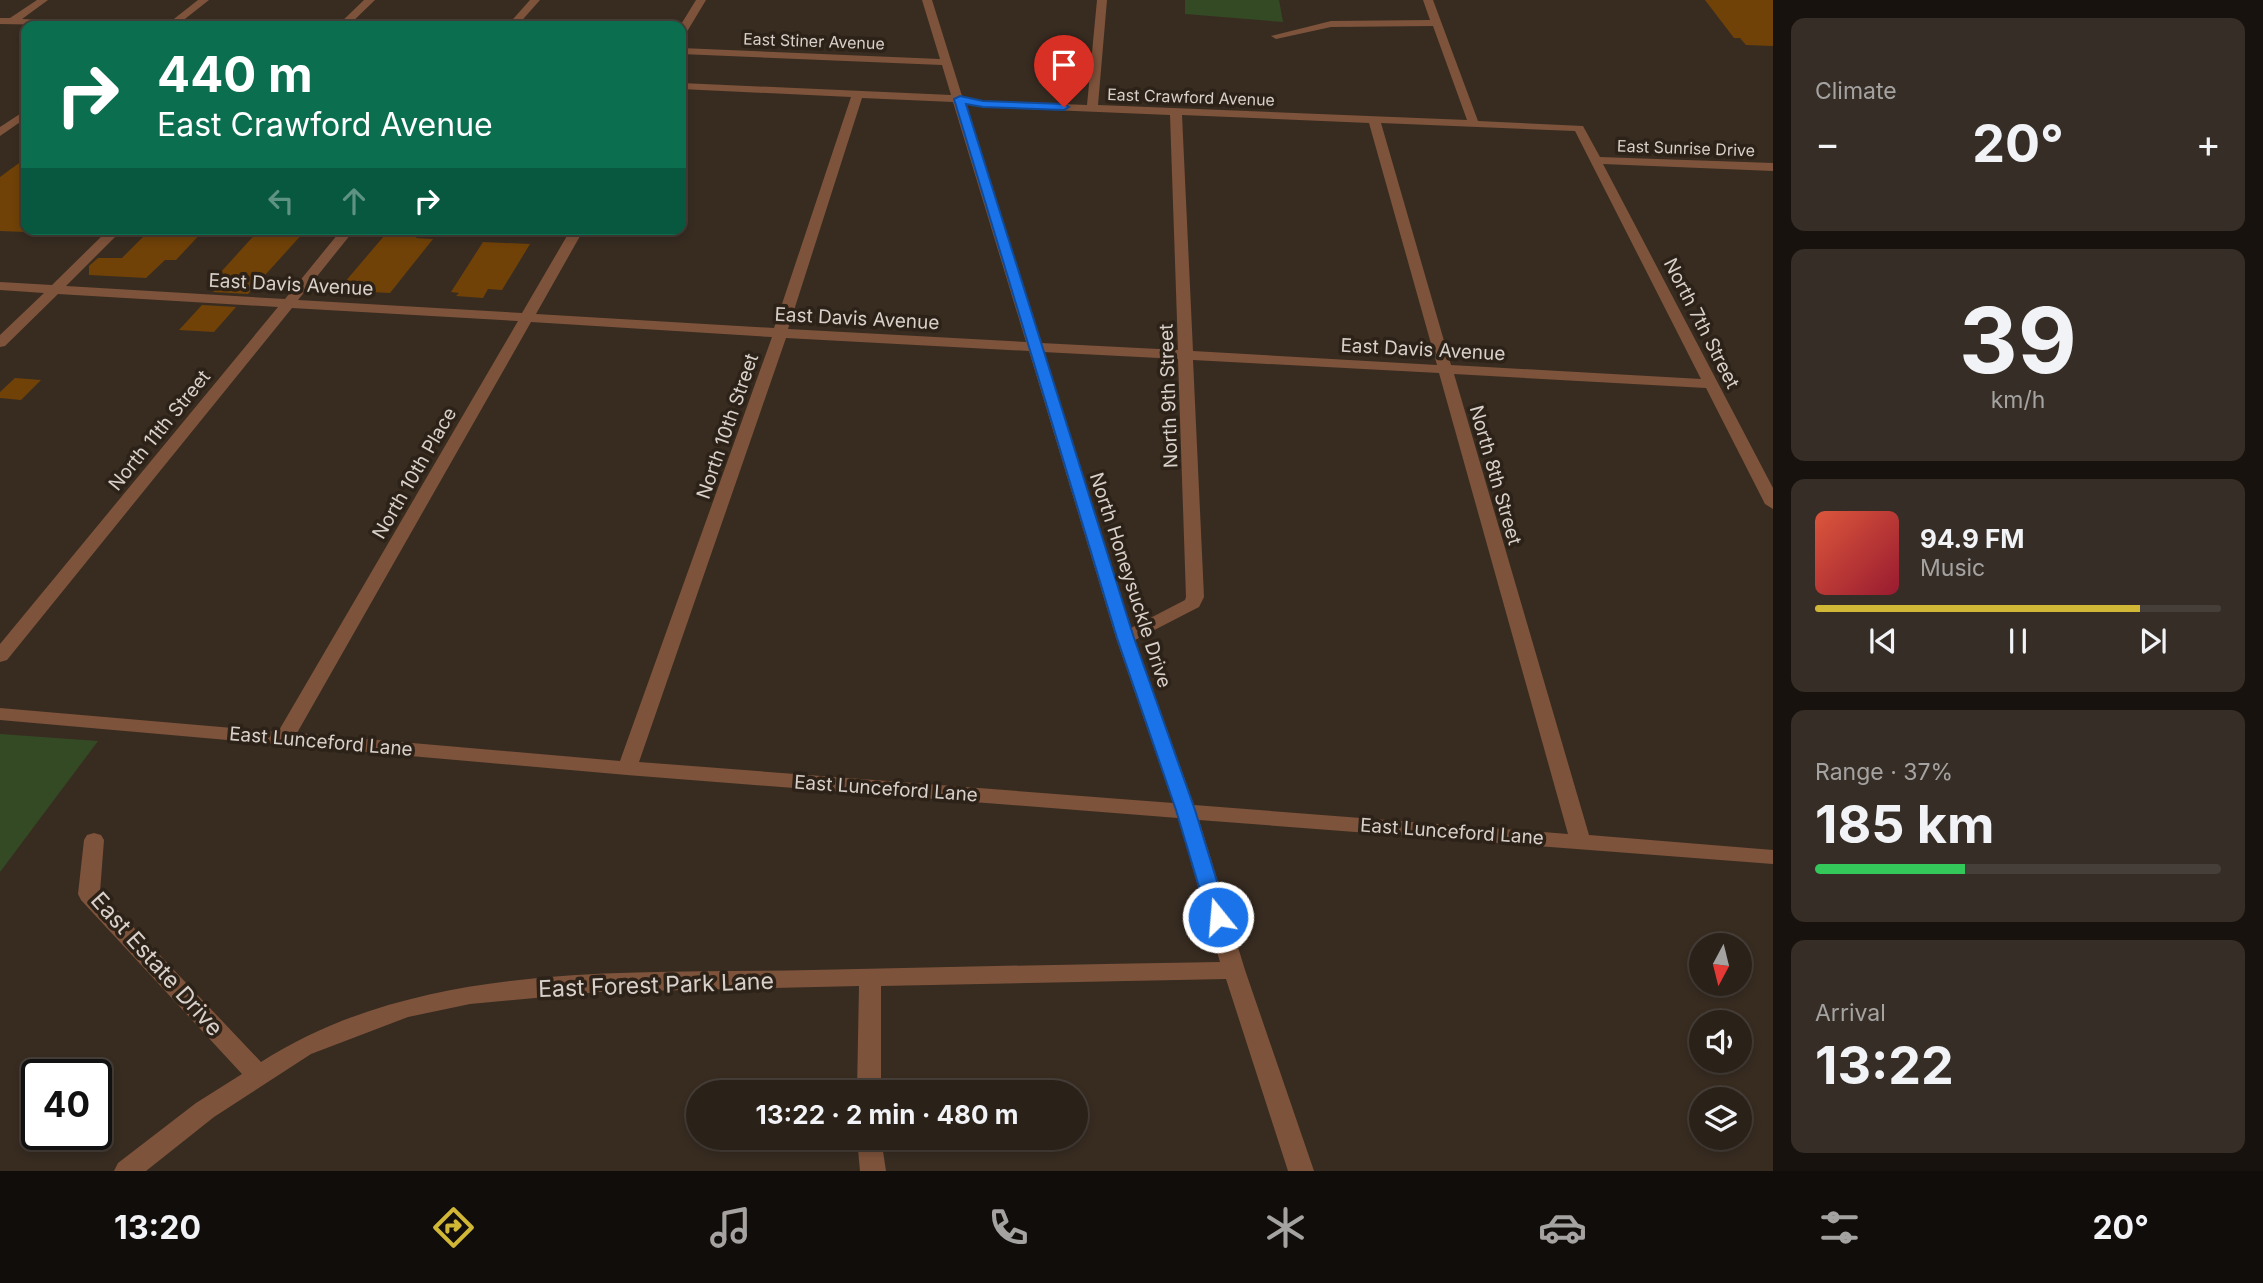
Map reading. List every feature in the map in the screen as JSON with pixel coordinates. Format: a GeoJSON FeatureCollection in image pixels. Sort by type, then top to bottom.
{"type":"FeatureCollection","features":[{"type":"Feature","properties":{"kind":"street"},"geometry":{"type":"LineString","coordinates":[[5,21],[43,0]]}},
{"type":"Feature","properties":{"kind":"street"},"geometry":{"type":"LineString","coordinates":[[177,21],[204,0]]}},
{"type":"Feature","properties":{"kind":"street"},"geometry":{"type":"LineString","coordinates":[[347,21],[370,0]]}},
{"type":"Feature","properties":{"kind":"street"},"geometry":{"type":"LineString","coordinates":[[516,21],[535,0]]}},
{"type":"Feature","properties":{"kind":"street"},"geometry":{"type":"LineString","coordinates":[[686,25],[701,0]]}},
{"type":"Feature","properties":{"kind":"street","name":"North Honeysuckle Drive"},"geometry":{"type":"LineString","coordinates":[[928,0],[1125,638],[1186,810],[1234,970],[1301,1171]]}},
{"type":"Feature","properties":{"kind":"street"},"geometry":{"type":"LineString","coordinates":[[1091,108],[1102,0]]}},
{"type":"Feature","properties":{"kind":"street"},"geometry":{"type":"LineString","coordinates":[[1428,0],[1474,124]]}},
{"type":"Feature","properties":{"kind":"street"},"geometry":{"type":"LineString","coordinates":[[1276,36],[1305,28],[1358,22],[1437,23]]}},
{"type":"Feature","properties":{"kind":"street","name":"East Stiner Avenue"},"geometry":{"type":"LineString","coordinates":[[686,51],[946,62]]}},
{"type":"Feature","properties":{"kind":"street","name":"East Crawford Avenue"},"geometry":{"type":"LineString","coordinates":[[686,86],[960,99],[983,104],[1579,128],[1598,160]]}},
{"type":"Feature","properties":{"kind":"street","name":"North 10th Street"},"geometry":{"type":"LineString","coordinates":[[627,768],[780,334],[857,95]]}},
{"type":"Feature","properties":{"kind":"street","name":"North 9th Street"},"geometry":{"type":"LineString","coordinates":[[1125,638],[1177,613],[1193,603],[1195,597],[1176,112]]}},
{"type":"Feature","properties":{"kind":"street"},"geometry":{"type":"LineString","coordinates":[[0,133],[21,117]]}},
{"type":"Feature","properties":{"kind":"street","name":"North 8th Street"},"geometry":{"type":"LineString","coordinates":[[1374,120],[1580,841]]}},
{"type":"Feature","properties":{"kind":"street","name":"East Sunrise Drive"},"geometry":{"type":"LineString","coordinates":[[1598,160],[1773,167]]}},
{"type":"Feature","properties":{"kind":"street","name":"North 7th Street"},"geometry":{"type":"LineString","coordinates":[[1598,160],[1712,384],[1766,478],[1773,504]]}},
{"type":"Feature","properties":{"kind":"street"},"geometry":{"type":"LineString","coordinates":[[0,343],[111,235]]}},
{"type":"Feature","properties":{"kind":"street","name":"North 11th Street"},"geometry":{"type":"LineString","coordinates":[[0,656],[344,235]]}},
{"type":"Feature","properties":{"kind":"street","name":"North 10th Place"},"geometry":{"type":"LineString","coordinates":[[284,738],[575,235]]}},
{"type":"Feature","properties":{"kind":"street","name":"East Davis Avenue"},"geometry":{"type":"LineString","coordinates":[[0,286],[780,334],[1712,384]]}},
{"type":"Feature","properties":{"kind":"street","name":"East Lunceford Lane"},"geometry":{"type":"LineString","coordinates":[[0,714],[627,768],[1773,858]]}},
{"type":"Feature","properties":{"kind":"street","name":"East Estate Drive"},"geometry":{"type":"LineString","coordinates":[[94,840],[89,894],[258,1075]]}},
{"type":"Feature","properties":{"kind":"street","name":"East Forest Park Lane"},"geometry":{"type":"LineString","coordinates":[[127,1171],[205,1110],[303,1047],[405,1009],[470,995],[600,983],[1234,970]]}},
{"type":"Feature","properties":{"kind":"street"},"geometry":{"type":"LineString","coordinates":[[869,1080],[870,978]]}},
{"type":"Feature","properties":{"kind":"street"},"geometry":{"type":"LineString","coordinates":[[870,1150],[873,1171]]}},
{"type":"Feature","properties":{"kind":"green space"},"geometry":{"type":"Polygon","coordinates":[[[1185,0],[1279,0],[1283,22],[1185,14],[1185,0]]]}},
{"type":"Feature","properties":{"kind":"green space"},"geometry":{"type":"Polygon","coordinates":[[[0,734],[98,741],[0,872],[0,734]]]}},
{"type":"Feature","properties":{"kind":"building"},"geometry":{"type":"Polygon","coordinates":[[[1705,0],[1773,0],[1773,46],[1746,45],[1740,38],[1734,38],[1705,0]]]}},
{"type":"Feature","properties":{"kind":"building"},"geometry":{"type":"Polygon","coordinates":[[[21,162],[21,232],[0,231],[0,177],[21,162]]]}},
{"type":"Feature","properties":{"kind":"building"},"geometry":{"type":"Polygon","coordinates":[[[145,235],[199,235],[176,260],[165,260],[146,278],[89,275],[89,266],[98,258],[122,258],[145,235]]]}},
{"type":"Feature","properties":{"kind":"building"},"geometry":{"type":"Polygon","coordinates":[[[254,235],[301,235],[248,294],[213,292],[221,284],[211,283],[254,235]]]}},
{"type":"Feature","properties":{"kind":"building"},"geometry":{"type":"Polygon","coordinates":[[[385,235],[418,235],[416,238],[433,239],[390,293],[352,291],[358,284],[344,283],[385,235]]]}},
{"type":"Feature","properties":{"kind":"building"},"geometry":{"type":"Polygon","coordinates":[[[483,242],[530,244],[502,290],[488,289],[483,298],[456,296],[459,293],[451,292],[483,242]]]}},
{"type":"Feature","properties":{"kind":"building"},"geometry":{"type":"Polygon","coordinates":[[[202,305],[236,307],[214,332],[179,330],[202,305]]]}},
{"type":"Feature","properties":{"kind":"building"},"geometry":{"type":"Polygon","coordinates":[[[15,378],[41,380],[21,400],[0,398],[0,392],[15,378]]]}},
{"type":"Feature","properties":{"kind":"route"},"geometry":{"type":"LineString","coordinates":[[1064,107],[983,104],[960,99],[1125,638],[1186,810],[1218,917]]}}]}
